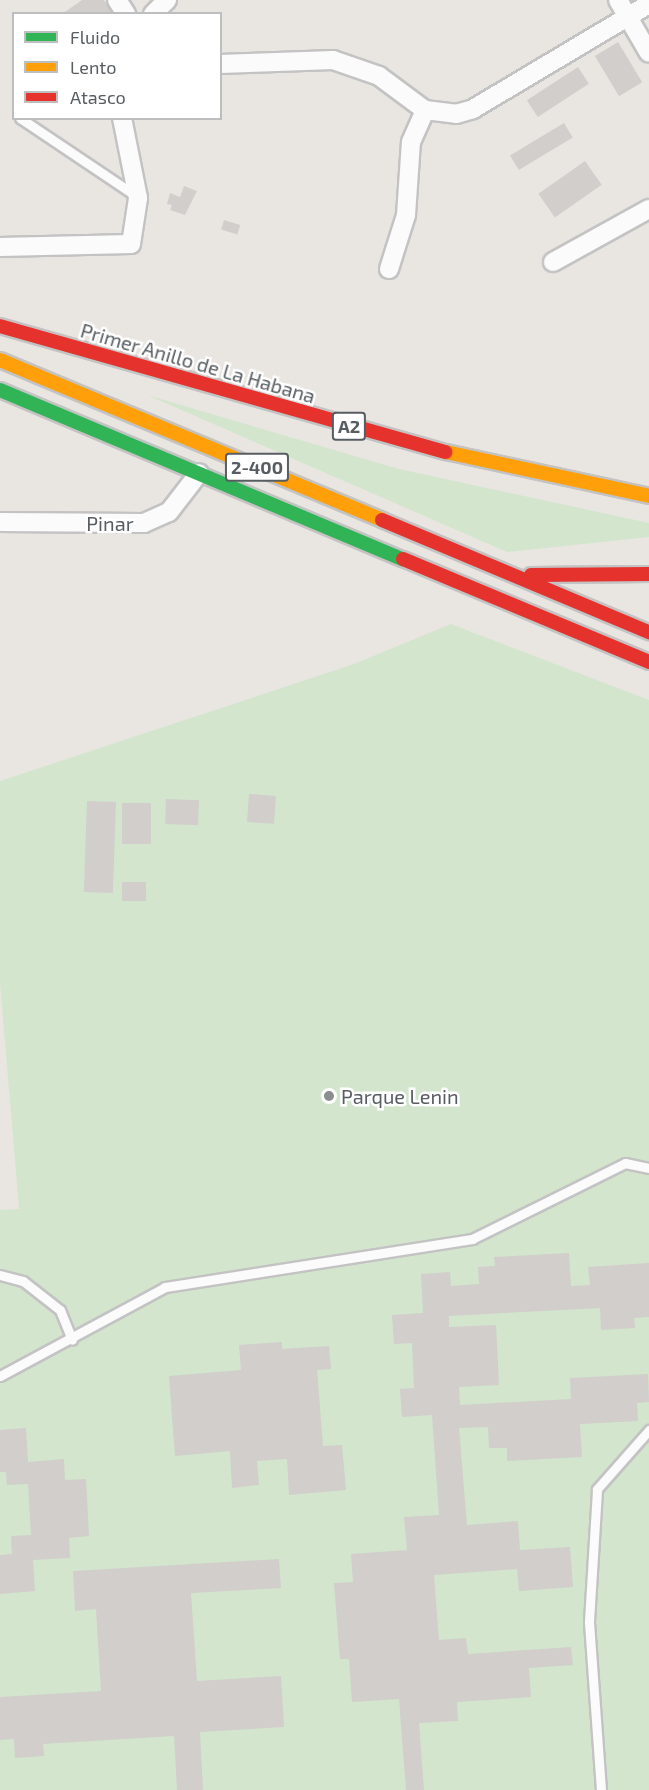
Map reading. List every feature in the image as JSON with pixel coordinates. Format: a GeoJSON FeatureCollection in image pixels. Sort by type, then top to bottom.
{"type":"FeatureCollection","features":[{"type":"Feature","properties":{"kind":"highway","name":"Primer Anillo de La Habana"},"geometry":{"type":"LineString","coordinates":[[0,326],[430,448],[649,496]]}},
{"type":"Feature","properties":{"kind":"highway","name":"2-400"},"geometry":{"type":"LineString","coordinates":[[0,360],[649,632]]}},
{"type":"Feature","properties":{"kind":"highway"},"geometry":{"type":"LineString","coordinates":[[0,390],[649,662]]}},
{"type":"Feature","properties":{"kind":"highway"},"geometry":{"type":"LineString","coordinates":[[413,565],[514,575],[649,574]]}},
{"type":"Feature","properties":{"kind":"street"},"geometry":{"type":"LineString","coordinates":[[155,12],[166,0]]}},
{"type":"Feature","properties":{"kind":"street"},"geometry":{"type":"LineString","coordinates":[[618,0],[649,53]]}},
{"type":"Feature","properties":{"kind":"street"},"geometry":{"type":"LineString","coordinates":[[222,64],[333,60],[379,76],[425,110],[456,114],[473,109],[649,4]]}},
{"type":"Feature","properties":{"kind":"street"},"geometry":{"type":"LineString","coordinates":[[389,268],[406,215],[411,142],[425,110]]}},
{"type":"Feature","properties":{"kind":"street"},"geometry":{"type":"LineString","coordinates":[[0,247],[131,244],[138,198],[123,120]]}},
{"type":"Feature","properties":{"kind":"street"},"geometry":{"type":"LineString","coordinates":[[553,262],[649,209]]}},
{"type":"Feature","properties":{"kind":"street","name":"Pinar"},"geometry":{"type":"LineString","coordinates":[[0,522],[144,523],[169,512],[199,473]]}},
{"type":"Feature","properties":{"kind":"lane"},"geometry":{"type":"LineString","coordinates":[[23,120],[138,198]]}},
{"type":"Feature","properties":{"kind":"lane"},"geometry":{"type":"LineString","coordinates":[[0,1376],[72,1340],[165,1287],[472,1239],[625,1163],[649,1168]]}},
{"type":"Feature","properties":{"kind":"lane"},"geometry":{"type":"LineString","coordinates":[[0,1275],[23,1281],[60,1310],[72,1340]]}},
{"type":"Feature","properties":{"kind":"lane"},"geometry":{"type":"LineString","coordinates":[[601,1790],[588,1621],[597,1489],[649,1431]]}},
{"type":"Feature","properties":{"kind":"green space"},"geometry":{"type":"Polygon","coordinates":[[[147,395],[399,469],[649,523],[649,537],[507,552],[147,395]]]}},
{"type":"Feature","properties":{"kind":"green space","name":"Parque Lenin"},"geometry":{"type":"Polygon","coordinates":[[[451,624],[649,700],[649,1790],[0,1790],[0,1210],[19,1209],[0,983],[0,781],[354,664],[451,624]]]}},
{"type":"Feature","properties":{"kind":"building"},"geometry":{"type":"Polygon","coordinates":[[[82,0],[104,0],[113,12],[65,12],[82,0]]]}},
{"type":"Feature","properties":{"kind":"building"},"geometry":{"type":"Polygon","coordinates":[[[618,42],[642,82],[619,96],[595,56],[618,42]]]}},
{"type":"Feature","properties":{"kind":"building"},"geometry":{"type":"Polygon","coordinates":[[[578,67],[589,84],[538,117],[527,100],[578,67]]]}},
{"type":"Feature","properties":{"kind":"building"},"geometry":{"type":"Polygon","coordinates":[[[564,123],[573,138],[519,170],[510,155],[564,123]]]}},
{"type":"Feature","properties":{"kind":"building"},"geometry":{"type":"Polygon","coordinates":[[[585,161],[602,185],[555,217],[538,194],[585,161]]]}},
{"type":"Feature","properties":{"kind":"building"},"geometry":{"type":"Polygon","coordinates":[[[184,186],[197,191],[185,215],[170,210],[172,205],[167,204],[170,193],[180,197],[184,186]]]}},
{"type":"Feature","properties":{"kind":"building"},"geometry":{"type":"Polygon","coordinates":[[[224,220],[240,225],[237,235],[221,230],[224,220]]]}},
{"type":"Feature","properties":{"kind":"building"},"geometry":{"type":"Polygon","coordinates":[[[249,794],[276,796],[274,824],[247,822],[249,794]]]}},
{"type":"Feature","properties":{"kind":"building"},"geometry":{"type":"Polygon","coordinates":[[[166,799],[199,800],[198,825],[165,824],[166,799]]]}},
{"type":"Feature","properties":{"kind":"building"},"geometry":{"type":"Polygon","coordinates":[[[87,801],[116,802],[113,893],[84,892],[87,801]]]}},
{"type":"Feature","properties":{"kind":"building"},"geometry":{"type":"Polygon","coordinates":[[[122,803],[151,803],[151,844],[122,844],[122,803]]]}},
{"type":"Feature","properties":{"kind":"building"},"geometry":{"type":"Polygon","coordinates":[[[122,882],[146,882],[146,901],[122,901],[122,882]]]}},
{"type":"Feature","properties":{"kind":"building"},"geometry":{"type":"Polygon","coordinates":[[[569,1253],[571,1286],[590,1285],[588,1267],[649,1263],[649,1317],[634,1318],[635,1328],[601,1330],[600,1308],[449,1316],[449,1327],[496,1325],[499,1385],[459,1387],[460,1405],[571,1399],[570,1378],[648,1374],[649,1402],[637,1403],[638,1421],[580,1424],[582,1457],[507,1461],[507,1448],[489,1448],[488,1427],[459,1428],[467,1525],[518,1521],[520,1550],[570,1547],[573,1587],[519,1591],[517,1569],[434,1575],[439,1640],[466,1638],[468,1654],[571,1647],[573,1665],[529,1668],[531,1697],[457,1702],[458,1721],[419,1723],[424,1790],[406,1790],[399,1699],[352,1702],[349,1659],[340,1659],[334,1583],[353,1582],[351,1554],[407,1550],[404,1517],[439,1515],[432,1415],[402,1417],[400,1389],[414,1388],[412,1343],[394,1344],[392,1315],[423,1313],[421,1274],[450,1272],[451,1286],[479,1284],[478,1267],[495,1266],[494,1257],[569,1253]]]}},
{"type":"Feature","properties":{"kind":"building"},"geometry":{"type":"Polygon","coordinates":[[[282,1342],[282,1349],[329,1346],[331,1369],[317,1370],[323,1446],[342,1445],[346,1490],[289,1495],[287,1459],[257,1461],[259,1485],[232,1488],[230,1451],[175,1456],[169,1376],[241,1370],[239,1345],[282,1342]]]}},
{"type":"Feature","properties":{"kind":"building"},"geometry":{"type":"Polygon","coordinates":[[[26,1428],[28,1462],[64,1459],[65,1480],[86,1479],[89,1536],[69,1538],[70,1558],[33,1560],[35,1591],[0,1594],[0,1555],[12,1554],[11,1536],[31,1535],[28,1484],[7,1485],[6,1472],[0,1472],[0,1430],[26,1428]]]}},
{"type":"Feature","properties":{"kind":"building"},"geometry":{"type":"Polygon","coordinates":[[[279,1559],[281,1588],[191,1593],[197,1681],[281,1676],[284,1727],[200,1732],[203,1790],[177,1790],[174,1736],[43,1744],[44,1756],[15,1758],[14,1739],[0,1740],[0,1697],[101,1691],[96,1609],[75,1611],[73,1571],[279,1559]]]}},
{"type":"Feature","properties":{"kind":"traffic: fast"},"geometry":{"type":"LineString","coordinates":[[0,390],[403,559]]}},
{"type":"Feature","properties":{"kind":"traffic: slow"},"geometry":{"type":"LineString","coordinates":[[0,360],[382,520]]}},
{"type":"Feature","properties":{"kind":"traffic: slow"},"geometry":{"type":"LineString","coordinates":[[446,452],[649,496]]}},
{"type":"Feature","properties":{"kind":"traffic: jam"},"geometry":{"type":"LineString","coordinates":[[0,326],[446,452]]}},
{"type":"Feature","properties":{"kind":"traffic: jam"},"geometry":{"type":"LineString","coordinates":[[382,520],[649,632]]}},
{"type":"Feature","properties":{"kind":"traffic: jam"},"geometry":{"type":"LineString","coordinates":[[403,559],[649,662]]}},
{"type":"Feature","properties":{"kind":"traffic: jam"},"geometry":{"type":"LineString","coordinates":[[531,575],[649,574]]}},
{"type":"Feature","properties":{"kind":"place","name":"Parque Lenin"},"geometry":{"type":"Point","coordinates":[329,1096]}}]}
